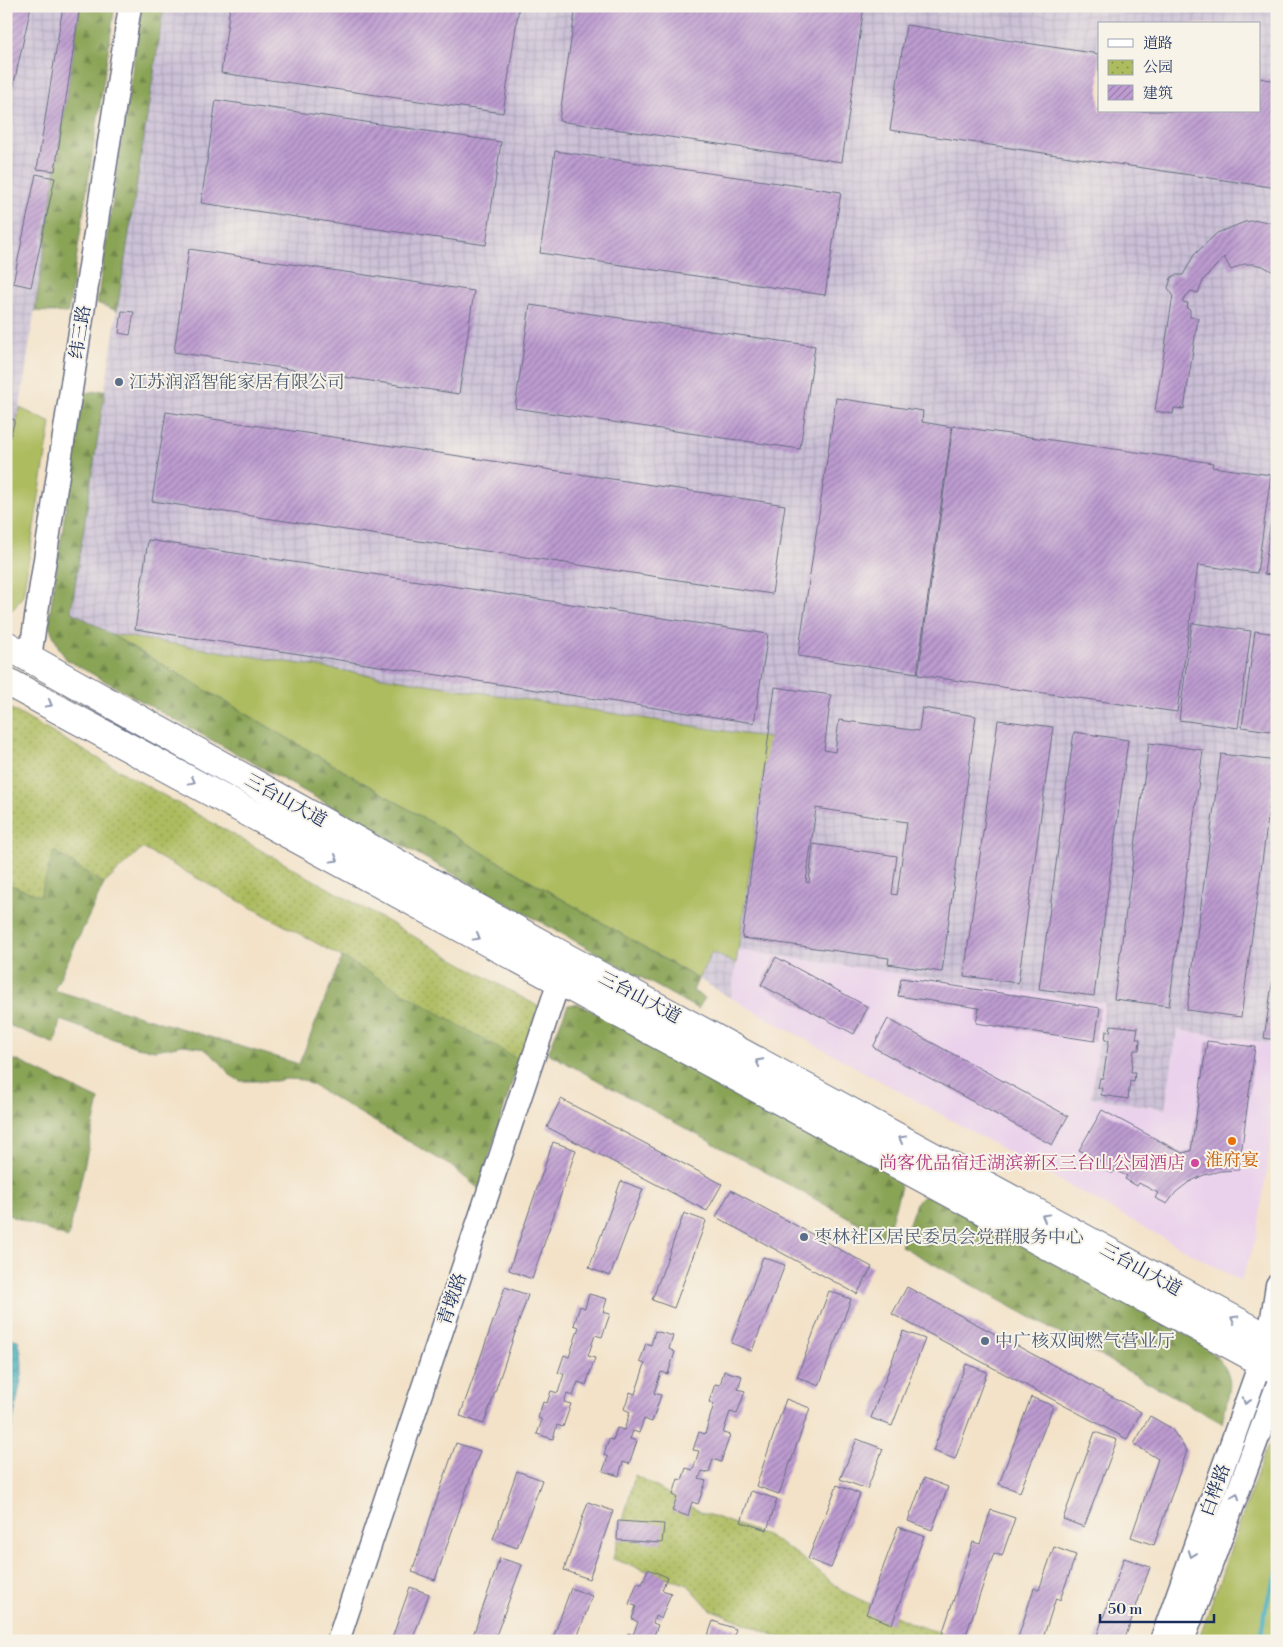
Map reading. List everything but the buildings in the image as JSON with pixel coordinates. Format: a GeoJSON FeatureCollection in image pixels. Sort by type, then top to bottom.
{"type":"FeatureCollection","features":[{"type":"Feature","properties":{"kind":"main road","name":"三台山大道"},"geometry":{"type":"LineString","coordinates":[[6,645],[30,657],[563,969]]}},
{"type":"Feature","properties":{"kind":"main road","name":"三台山大道"},"geometry":{"type":"LineString","coordinates":[[6,680],[563,969],[1271,1353]]}},
{"type":"Feature","properties":{"kind":"street","name":"纬三路"},"geometry":{"type":"LineString","coordinates":[[30,657],[130,6]]}},
{"type":"Feature","properties":{"kind":"street","name":"青墩路"},"geometry":{"type":"LineString","coordinates":[[338,1641],[563,969]]}},
{"type":"Feature","properties":{"kind":"street","name":"白桦路"},"geometry":{"type":"LineString","coordinates":[[1161,1641],[1271,1353],[1277,1285]]}},
{"type":"Feature","properties":{"kind":"street","name":"白桦路"},"geometry":{"type":"LineString","coordinates":[[1183,1641],[1277,1386]]}},
{"type":"Feature","properties":{"kind":"shaded area"},"geometry":{"type":"Polygon","coordinates":[[[6,6],[80,6],[20,408],[6,459],[6,6]]]}},
{"type":"Feature","properties":{"kind":"shaded area"},"geometry":{"type":"Polygon","coordinates":[[[164,6],[1277,6],[1277,1044],[1177,1030],[1165,1109],[1091,1097],[1105,1003],[738,950],[731,998],[71,611],[164,6]]]}},
{"type":"Feature","properties":{"kind":"shaded area"},"geometry":{"type":"Polygon","coordinates":[[[738,950],[1106,1003],[1091,1097],[1165,1109],[1177,1030],[1277,1044],[1277,1100],[1257,1235],[1241,1281],[731,998],[738,950]]]}},
{"type":"Feature","properties":{"kind":"green space"},"geometry":{"type":"Polygon","coordinates":[[[80,6],[115,6],[68,313],[35,311],[80,6]]]}},
{"type":"Feature","properties":{"kind":"green space"},"geometry":{"type":"Polygon","coordinates":[[[142,6],[164,6],[117,311],[97,303],[142,6]]]}},
{"type":"Feature","properties":{"kind":"green space"},"geometry":{"type":"Polygon","coordinates":[[[105,390],[71,611],[698,979],[693,991],[705,998],[698,1009],[67,660],[49,626],[51,606],[83,393],[105,390]]]}},
{"type":"Feature","properties":{"kind":"green space"},"geometry":{"type":"Polygon","coordinates":[[[20,408],[51,423],[23,595],[15,607],[6,615],[6,459],[20,408]]]}},
{"type":"Feature","properties":{"kind":"green space"},"geometry":{"type":"Polygon","coordinates":[[[110,634],[769,738],[736,964],[712,952],[698,979],[110,634]]]}},
{"type":"Feature","properties":{"kind":"green space"},"geometry":{"type":"Polygon","coordinates":[[[6,706],[539,1007],[519,1060],[342,957],[142,848],[104,884],[54,851],[40,896],[6,883],[6,706]]]}},
{"type":"Feature","properties":{"kind":"green space"},"geometry":{"type":"Polygon","coordinates":[[[53,850],[104,884],[54,990],[299,1064],[342,957],[512,1054],[519,1060],[479,1189],[451,1166],[303,1080],[240,1081],[230,1075],[221,1063],[206,1050],[199,1047],[183,1045],[155,1050],[136,1047],[60,1020],[55,1044],[6,1024],[6,883],[40,896],[53,850]]]}},
{"type":"Feature","properties":{"kind":"green space"},"geometry":{"type":"Polygon","coordinates":[[[579,1004],[896,1173],[901,1187],[886,1238],[548,1053],[568,1005],[579,1004]]]}},
{"type":"Feature","properties":{"kind":"green space"},"geometry":{"type":"Polygon","coordinates":[[[6,1058],[18,1061],[99,1100],[68,1238],[6,1214],[6,1058]]]}},
{"type":"Feature","properties":{"kind":"green space"},"geometry":{"type":"Polygon","coordinates":[[[929,1195],[1204,1345],[1223,1364],[1230,1380],[1222,1423],[901,1246],[916,1203],[922,1197],[929,1195]]]}},
{"type":"Feature","properties":{"kind":"green space"},"geometry":{"type":"Polygon","coordinates":[[[1277,1436],[1277,1641],[1198,1641],[1266,1449],[1277,1436]]]}},
{"type":"Feature","properties":{"kind":"green space"},"geometry":{"type":"Polygon","coordinates":[[[635,1475],[701,1512],[766,1535],[797,1554],[842,1591],[913,1624],[964,1641],[788,1641],[710,1609],[688,1585],[613,1559],[635,1475]]]}},
{"type":"Feature","properties":{"kind":"water"},"geometry":{"type":"Polygon","coordinates":[[[6,1337],[18,1340],[21,1353],[22,1375],[6,1457],[6,1337]]]}},
{"type":"Feature","properties":{"kind":"waterway"},"geometry":{"type":"LineString","coordinates":[[1259,1641],[1269,1595],[1277,1575]]}},
{"type":"Feature","properties":{"kind":"place","name":"江苏润滔智能家居有限公司"},"geometry":{"type":"Point","coordinates":[119,382]}},
{"type":"Feature","properties":{"kind":"place","name":"淮府宴"},"geometry":{"type":"Point","coordinates":[1232,1141]}},
{"type":"Feature","properties":{"kind":"place","name":"尚客优品宿迁湖滨新区三台山公园酒店"},"geometry":{"type":"Point","coordinates":[1195,1163]}},
{"type":"Feature","properties":{"kind":"place","name":"枣林社区居民委员会党群服务中心"},"geometry":{"type":"Point","coordinates":[804,1237]}},
{"type":"Feature","properties":{"kind":"place","name":"中广核双闽燃气营业厅"},"geometry":{"type":"Point","coordinates":[985,1341]}}]}
